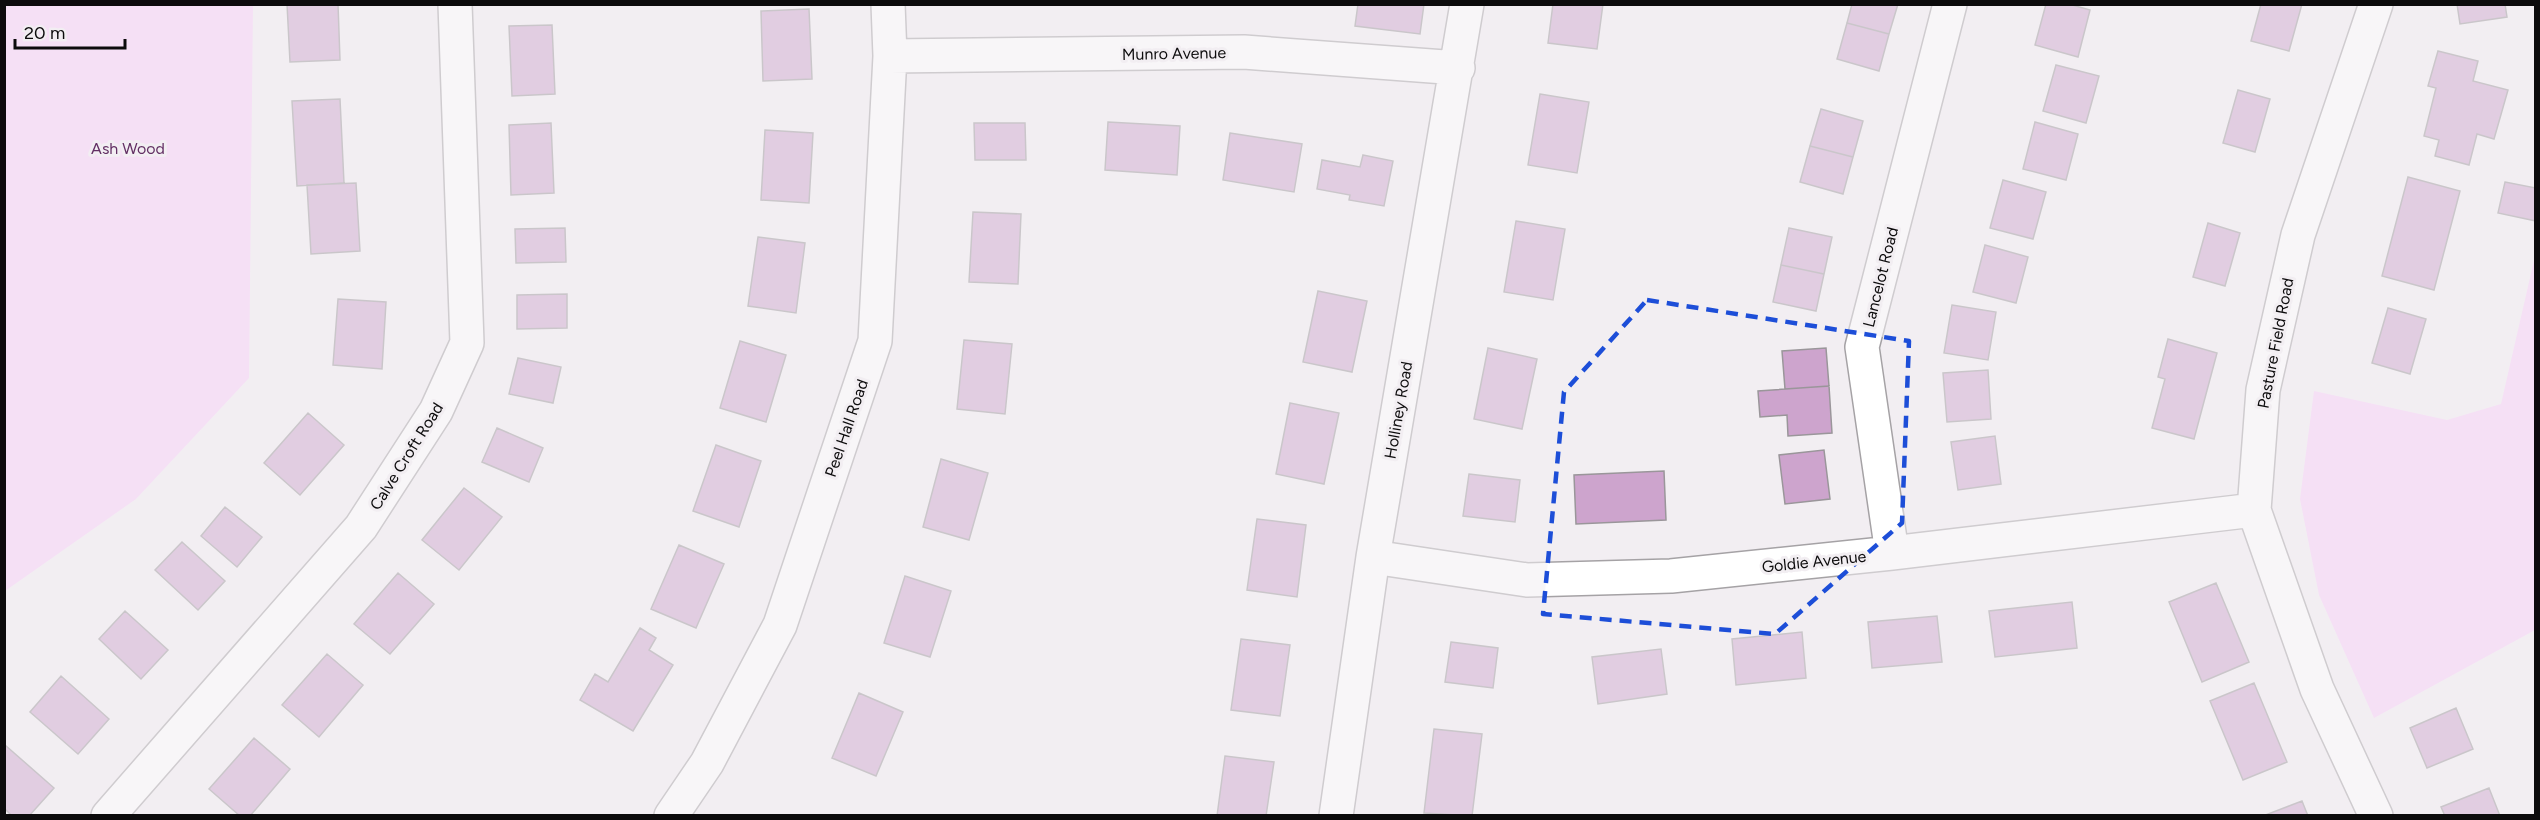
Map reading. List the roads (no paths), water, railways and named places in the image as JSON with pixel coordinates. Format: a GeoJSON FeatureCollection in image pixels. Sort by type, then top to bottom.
{"type":"FeatureCollection","features":[{"type":"Feature","properties":{"kind":"street","name":"Calve Croft Road"},"geometry":{"type":"LineString","coordinates":[[108,816],[361,526],[436,411],[467,344],[455,4]]}},
{"type":"Feature","properties":{"kind":"street","name":"Peel Hall Road"},"geometry":{"type":"LineString","coordinates":[[670,816],[707,763],[780,625],[875,341],[890,56],[888,4]]}},
{"type":"Feature","properties":{"kind":"street","name":"Holliney Road"},"geometry":{"type":"LineString","coordinates":[[1336,816],[1373,557],[1458,68],[1467,4]]}},
{"type":"Feature","properties":{"kind":"street","name":"Lancelot Road"},"geometry":{"type":"LineString","coordinates":[[1892,553],[1862,347],[1950,4]]}},
{"type":"Feature","properties":{"kind":"street","name":"Pasture Field Road"},"geometry":{"type":"LineString","coordinates":[[2376,4],[2298,235],[2263,390],[2254,510],[2317,689],[2376,816]]}},
{"type":"Feature","properties":{"kind":"street","name":"Munro Avenue"},"geometry":{"type":"LineString","coordinates":[[890,56],[1244,52],[1458,68]]}},
{"type":"Feature","properties":{"kind":"street","name":"Goldie Avenue"},"geometry":{"type":"LineString","coordinates":[[1373,557],[1527,580],[1671,576],[1892,553],[2254,510]]}},
{"type":"Feature","properties":{"kind":"park label","name":"Ash Wood"},"geometry":{"type":"Point","coordinates":[128,148]}}]}
